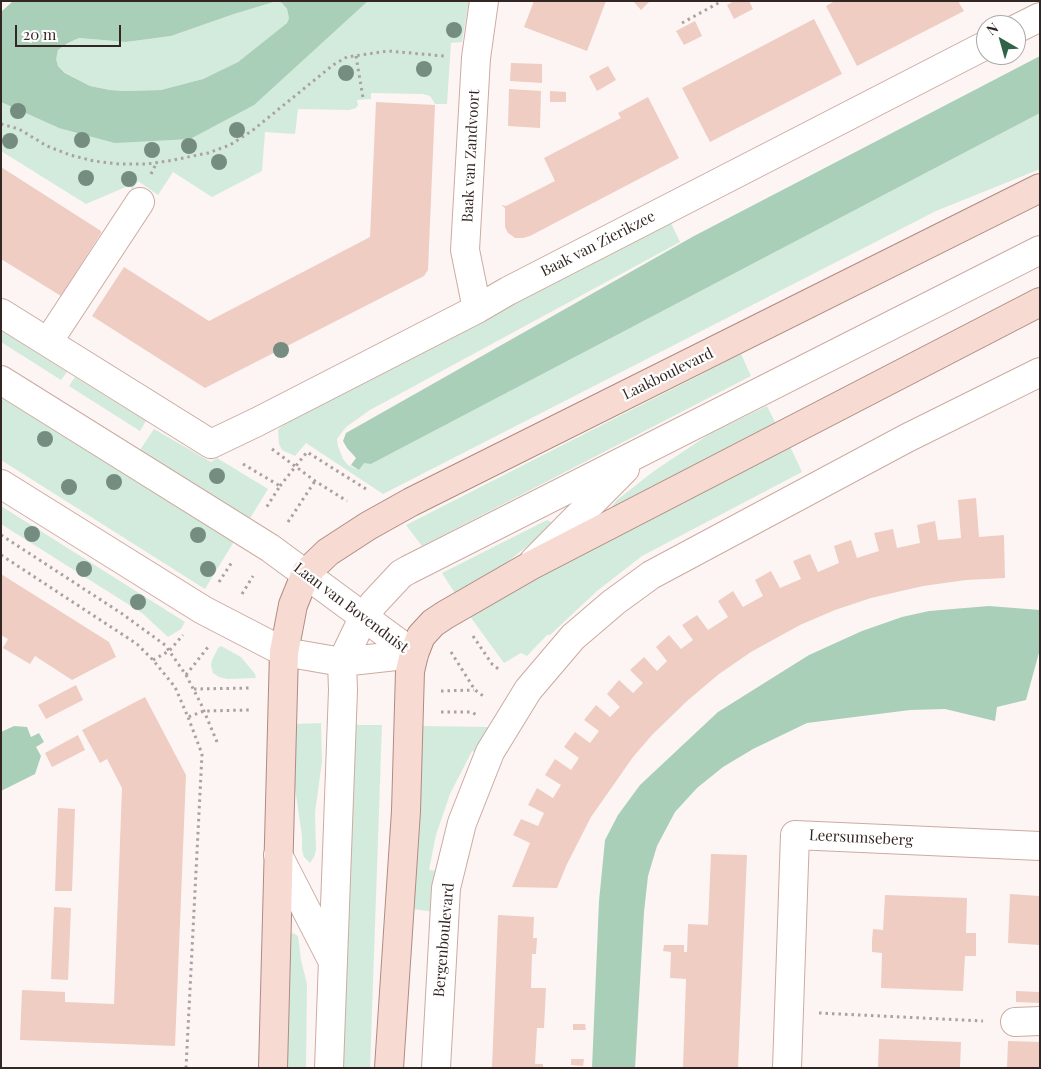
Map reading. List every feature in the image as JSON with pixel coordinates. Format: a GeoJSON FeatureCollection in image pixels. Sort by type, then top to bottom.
{"type":"FeatureCollection","features":[{"type":"Feature","properties":{"kind":"main road","name":"Laakboulevard"},"geometry":{"type":"LineString","coordinates":[[306,574],[328,552],[368,526],[411,502],[1040,188]]}},
{"type":"Feature","properties":{"kind":"main road"},"geometry":{"type":"LineString","coordinates":[[389,1068],[406,811],[408,690],[414,654],[421,636],[445,615],[530,566],[1040,302]]}},
{"type":"Feature","properties":{"kind":"main road"},"geometry":{"type":"LineString","coordinates":[[273,1068],[284,652],[293,605],[306,574]]}},
{"type":"Feature","properties":{"kind":"street","name":"Baak van Zandvoort"},"geometry":{"type":"LineString","coordinates":[[477,309],[465,250],[476,58],[484,1]]}},
{"type":"Feature","properties":{"kind":"street"},"geometry":{"type":"LineString","coordinates":[[1026,24],[1040,17]]}},
{"type":"Feature","properties":{"kind":"street","name":"Baak van Zierikzee"},"geometry":{"type":"LineString","coordinates":[[48,342],[211,444],[258,422],[976,50]]}},
{"type":"Feature","properties":{"kind":"street"},"geometry":{"type":"LineString","coordinates":[[1,313],[48,342],[140,202]]}},
{"type":"Feature","properties":{"kind":"street"},"geometry":{"type":"LineString","coordinates":[[329,1068],[343,690],[342,662],[369,609],[401,574],[1040,250]]}},
{"type":"Feature","properties":{"kind":"street","name":"Bergenboulevard"},"geometry":{"type":"LineString","coordinates":[[436,1068],[446,888],[462,823],[490,752],[537,678],[573,637],[614,602],[651,575],[908,438],[1040,372]]}},
{"type":"Feature","properties":{"kind":"street","name":"Laan van Bovenduist"},"geometry":{"type":"LineString","coordinates":[[1,380],[270,548],[306,574],[369,609],[414,654]]}},
{"type":"Feature","properties":{"kind":"street"},"geometry":{"type":"LineString","coordinates":[[530,566],[641,453]]}},
{"type":"Feature","properties":{"kind":"street","name":"Laan van Bovenduist"},"geometry":{"type":"LineString","coordinates":[[1,484],[224,622],[284,652],[342,662],[414,654]]}},
{"type":"Feature","properties":{"kind":"street","name":"Leersumseberg"},"geometry":{"type":"LineString","coordinates":[[787,1068],[795,835],[1040,846]]}},
{"type":"Feature","properties":{"kind":"street"},"geometry":{"type":"LineString","coordinates":[[278,855],[332,961]]}},
{"type":"Feature","properties":{"kind":"path"},"geometry":{"type":"LineString","coordinates":[[682,23],[722,1]]}},
{"type":"Feature","properties":{"kind":"path"},"geometry":{"type":"LineString","coordinates":[[1,124],[19,129],[47,146],[70,155],[94,161],[119,164],[147,164],[208,153],[230,145],[262,123],[332,65],[347,57],[388,50],[476,58]]}},
{"type":"Feature","properties":{"kind":"path"},"geometry":{"type":"LineString","coordinates":[[356,56],[363,98]]}},
{"type":"Feature","properties":{"kind":"path"},"geometry":{"type":"LineString","coordinates":[[186,674],[208,647],[270,548],[315,481]]}},
{"type":"Feature","properties":{"kind":"path"},"geometry":{"type":"LineString","coordinates":[[1,535],[121,613],[165,645],[186,674],[217,742]]}},
{"type":"Feature","properties":{"kind":"path"},"geometry":{"type":"LineString","coordinates":[[1,555],[137,644],[153,660]]}},
{"type":"Feature","properties":{"kind":"path"},"geometry":{"type":"LineString","coordinates":[[186,1068],[202,754],[188,717]]}},
{"type":"Feature","properties":{"kind":"path"},"geometry":{"type":"LineString","coordinates":[[789,1012],[1027,1022]]}},
{"type":"Feature","properties":{"kind":"shaded area"},"geometry":{"type":"Polygon","coordinates":[[[276,1],[171,36],[126,42],[79,38],[58,50],[56,59],[58,66],[65,73],[90,86],[124,91],[161,90],[203,79],[238,62],[287,23],[289,18],[287,9],[278,1],[368,1],[254,105],[190,139],[115,143],[59,128],[1,102],[1,12],[12,2],[276,1]]]}},
{"type":"Feature","properties":{"kind":"shaded area"},"geometry":{"type":"Polygon","coordinates":[[[277,1],[282,3],[287,9],[289,18],[287,23],[238,62],[203,79],[161,90],[124,91],[90,86],[66,73],[58,66],[55,59],[58,50],[79,38],[126,42],[171,36],[277,1]]]}},
{"type":"Feature","properties":{"kind":"shaded area"},"geometry":{"type":"Polygon","coordinates":[[[368,1],[469,1],[462,42],[451,43],[447,104],[435,104],[430,96],[423,94],[371,93],[371,99],[357,100],[358,105],[356,108],[349,110],[298,109],[295,134],[265,132],[262,171],[212,197],[173,172],[158,195],[138,181],[132,190],[131,186],[128,186],[86,204],[1,151],[1,102],[59,128],[254,104],[368,1]]]}},
{"type":"Feature","properties":{"kind":"shaded area"},"geometry":{"type":"Polygon","coordinates":[[[1040,56],[1040,113],[371,464],[364,463],[359,470],[351,465],[356,458],[343,441],[346,433],[694,236],[1023,65],[1026,65],[1040,56]]]}},
{"type":"Feature","properties":{"kind":"shaded area"},"geometry":{"type":"Polygon","coordinates":[[[1040,113],[1040,169],[936,211],[383,494],[306,443],[295,456],[282,450],[279,444],[278,430],[286,422],[671,223],[680,242],[370,410],[346,427],[337,439],[338,446],[343,459],[348,465],[359,470],[364,462],[371,464],[1040,113]]]}},
{"type":"Feature","properties":{"kind":"shaded area"},"geometry":{"type":"Polygon","coordinates":[[[1,330],[67,372],[61,380],[1,342],[1,330]]]}},
{"type":"Feature","properties":{"kind":"shaded area"},"geometry":{"type":"Polygon","coordinates":[[[741,354],[751,376],[422,546],[406,525],[741,354]]]}},
{"type":"Feature","properties":{"kind":"shaded area"},"geometry":{"type":"Polygon","coordinates":[[[75,377],[146,421],[140,431],[69,386],[75,377]]]}},
{"type":"Feature","properties":{"kind":"shaded area"},"geometry":{"type":"Polygon","coordinates":[[[1,393],[235,540],[205,589],[1,460],[1,393]]]}},
{"type":"Feature","properties":{"kind":"shaded area"},"geometry":{"type":"Polygon","coordinates":[[[767,406],[778,428],[615,512],[612,506],[617,500],[654,471],[711,433],[767,406]]]}},
{"type":"Feature","properties":{"kind":"shaded area"},"geometry":{"type":"Polygon","coordinates":[[[154,429],[211,462],[217,458],[268,489],[249,520],[136,456],[154,429]]]}},
{"type":"Feature","properties":{"kind":"shaded area"},"geometry":{"type":"Polygon","coordinates":[[[789,444],[802,472],[642,556],[597,591],[550,635],[547,635],[527,656],[521,653],[504,663],[469,615],[469,613],[789,444]]]}},
{"type":"Feature","properties":{"kind":"shaded area"},"geometry":{"type":"Polygon","coordinates":[[[1,506],[185,622],[181,629],[168,637],[142,613],[1,524],[1,506]]]}},
{"type":"Feature","properties":{"kind":"shaded area"},"geometry":{"type":"Polygon","coordinates":[[[547,520],[553,523],[552,526],[484,581],[456,595],[442,573],[547,520]]]}},
{"type":"Feature","properties":{"kind":"shaded area"},"geometry":{"type":"Polygon","coordinates":[[[989,606],[1040,610],[1040,649],[1026,700],[997,707],[995,721],[945,709],[910,710],[807,723],[753,749],[723,767],[697,788],[675,812],[657,846],[648,876],[644,912],[635,1068],[592,1068],[599,901],[605,840],[618,815],[640,785],[718,712],[809,655],[862,631],[902,617],[929,611],[989,606]]]}},
{"type":"Feature","properties":{"kind":"shaded area"},"geometry":{"type":"Polygon","coordinates":[[[221,646],[241,657],[255,674],[256,678],[227,679],[213,673],[212,660],[221,646]]]}},
{"type":"Feature","properties":{"kind":"shaded area"},"geometry":{"type":"Polygon","coordinates":[[[321,723],[322,761],[315,813],[316,850],[310,863],[304,857],[302,850],[302,836],[292,768],[294,724],[321,723]]]}},
{"type":"Feature","properties":{"kind":"shaded area"},"geometry":{"type":"Polygon","coordinates":[[[355,725],[382,725],[370,1068],[343,1068],[355,725]]]}},
{"type":"Feature","properties":{"kind":"shaded area"},"geometry":{"type":"Polygon","coordinates":[[[14,726],[27,727],[31,737],[39,733],[44,742],[36,747],[41,756],[35,774],[1,791],[1,732],[14,726]]]}},
{"type":"Feature","properties":{"kind":"shaded area"},"geometry":{"type":"Polygon","coordinates":[[[419,726],[493,727],[482,755],[472,751],[450,794],[436,835],[429,870],[439,871],[435,912],[413,909],[419,726]]]}},
{"type":"Feature","properties":{"kind":"shaded area"},"geometry":{"type":"Polygon","coordinates":[[[293,933],[298,936],[307,984],[306,1068],[282,1068],[290,935],[293,933]]]}},
{"type":"Feature","properties":{"kind":"building"},"geometry":{"type":"Polygon","coordinates":[[[534,1],[606,1],[587,51],[524,27],[534,1]]]}},
{"type":"Feature","properties":{"kind":"building"},"geometry":{"type":"Polygon","coordinates":[[[633,1],[650,1],[641,10],[633,1]]]}},
{"type":"Feature","properties":{"kind":"building"},"geometry":{"type":"Polygon","coordinates":[[[734,1],[749,1],[753,9],[734,19],[727,5],[734,1]]]}},
{"type":"Feature","properties":{"kind":"building"},"geometry":{"type":"Polygon","coordinates":[[[835,1],[958,1],[964,11],[857,66],[826,6],[835,1]]]}},
{"type":"Feature","properties":{"kind":"building"},"geometry":{"type":"Polygon","coordinates":[[[814,19],[842,74],[710,142],[682,88],[814,19]]]}},
{"type":"Feature","properties":{"kind":"building"},"geometry":{"type":"Polygon","coordinates":[[[695,21],[702,36],[684,45],[676,31],[695,21]]]}},
{"type":"Feature","properties":{"kind":"building"},"geometry":{"type":"Polygon","coordinates":[[[511,63],[542,64],[542,83],[510,81],[511,63]]]}},
{"type":"Feature","properties":{"kind":"building"},"geometry":{"type":"Polygon","coordinates":[[[608,66],[616,80],[597,91],[589,76],[608,66]]]}},
{"type":"Feature","properties":{"kind":"building"},"geometry":{"type":"Polygon","coordinates":[[[509,89],[541,91],[540,128],[508,126],[509,89]]]}},
{"type":"Feature","properties":{"kind":"building"},"geometry":{"type":"Polygon","coordinates":[[[550,91],[566,92],[566,102],[550,102],[550,91]]]}},
{"type":"Feature","properties":{"kind":"building"},"geometry":{"type":"Polygon","coordinates":[[[648,97],[679,158],[530,236],[515,238],[508,233],[505,227],[505,208],[501,205],[506,206],[555,181],[544,158],[621,118],[618,113],[648,97]]]}},
{"type":"Feature","properties":{"kind":"building"},"geometry":{"type":"Polygon","coordinates":[[[376,102],[435,105],[428,270],[424,276],[205,388],[92,316],[124,267],[209,321],[370,237],[376,102]]]}},
{"type":"Feature","properties":{"kind":"building"},"geometry":{"type":"Polygon","coordinates":[[[1,167],[101,231],[61,296],[1,259],[1,167]]]}},
{"type":"Feature","properties":{"kind":"building"},"geometry":{"type":"Polygon","coordinates":[[[976,498],[979,537],[1004,535],[1005,578],[966,580],[923,586],[871,598],[835,610],[800,625],[751,652],[719,674],[687,701],[652,735],[633,757],[591,817],[557,888],[512,887],[530,843],[513,835],[521,819],[538,826],[544,813],[528,805],[537,788],[553,798],[561,785],[545,775],[555,759],[571,770],[579,758],[564,747],[575,732],[590,743],[599,731],[584,720],[596,705],[610,717],[620,707],[607,694],[619,680],[633,693],[643,683],[630,670],[644,657],[657,671],[667,661],[656,647],[669,635],[681,649],[693,640],[682,625],[697,615],[708,630],[728,617],[718,601],[733,591],[743,607],[763,596],[755,580],[771,571],[780,588],[801,579],[793,561],[810,554],[818,572],[839,563],[834,546],[851,540],[857,558],[879,551],[874,533],[893,529],[897,548],[920,543],[917,525],[935,521],[938,540],[961,538],[958,500],[976,498]]]}},
{"type":"Feature","properties":{"kind":"building"},"geometry":{"type":"Polygon","coordinates":[[[1,574],[109,642],[116,657],[72,680],[35,656],[30,664],[3,648],[8,639],[1,635],[1,574]]]}},
{"type":"Feature","properties":{"kind":"building"},"geometry":{"type":"Polygon","coordinates":[[[76,685],[83,700],[46,719],[38,705],[76,685]]]}},
{"type":"Feature","properties":{"kind":"building"},"geometry":{"type":"Polygon","coordinates":[[[145,697],[186,775],[175,1046],[20,1040],[22,990],[65,992],[65,1002],[114,1004],[122,788],[107,759],[100,763],[82,730],[145,697]]]}},
{"type":"Feature","properties":{"kind":"building"},"geometry":{"type":"Polygon","coordinates":[[[78,735],[85,750],[52,767],[45,753],[78,735]]]}},
{"type":"Feature","properties":{"kind":"building"},"geometry":{"type":"Polygon","coordinates":[[[58,808],[75,809],[72,891],[55,891],[58,808]]]}},
{"type":"Feature","properties":{"kind":"building"},"geometry":{"type":"Polygon","coordinates":[[[711,854],[747,855],[738,1068],[683,1068],[686,979],[670,978],[671,952],[663,951],[664,945],[684,945],[684,952],[687,952],[688,924],[708,925],[711,854]]]}},
{"type":"Feature","properties":{"kind":"building"},"geometry":{"type":"Polygon","coordinates":[[[1010,894],[1040,896],[1040,945],[1008,943],[1010,894]]]}},
{"type":"Feature","properties":{"kind":"building"},"geometry":{"type":"Polygon","coordinates":[[[885,895],[967,898],[966,933],[976,933],[976,956],[965,956],[963,991],[881,988],[882,953],[872,952],[872,941],[873,929],[883,930],[885,895]]]}},
{"type":"Feature","properties":{"kind":"building"},"geometry":{"type":"Polygon","coordinates":[[[54,907],[71,908],[68,980],[51,979],[54,907]]]}},
{"type":"Feature","properties":{"kind":"building"},"geometry":{"type":"Polygon","coordinates":[[[498,915],[534,917],[533,938],[537,938],[536,954],[532,954],[531,988],[546,988],[544,1028],[537,1028],[535,1064],[543,1064],[543,1068],[492,1068],[498,915]]]}},
{"type":"Feature","properties":{"kind":"building"},"geometry":{"type":"Polygon","coordinates":[[[1016,991],[1040,992],[1040,1003],[1016,1002],[1016,991]]]}},
{"type":"Feature","properties":{"kind":"building"},"geometry":{"type":"Polygon","coordinates":[[[573,1024],[585,1024],[586,1030],[573,1030],[573,1024]]]}},
{"type":"Feature","properties":{"kind":"building"},"geometry":{"type":"Polygon","coordinates":[[[879,1039],[961,1042],[960,1068],[878,1068],[879,1039]]]}},
{"type":"Feature","properties":{"kind":"building"},"geometry":{"type":"Polygon","coordinates":[[[1008,1041],[1040,1042],[1040,1068],[1007,1068],[1008,1041]]]}},
{"type":"Feature","properties":{"kind":"building"},"geometry":{"type":"Polygon","coordinates":[[[571,1059],[584,1059],[583,1066],[571,1065],[571,1059]]]}}]}
